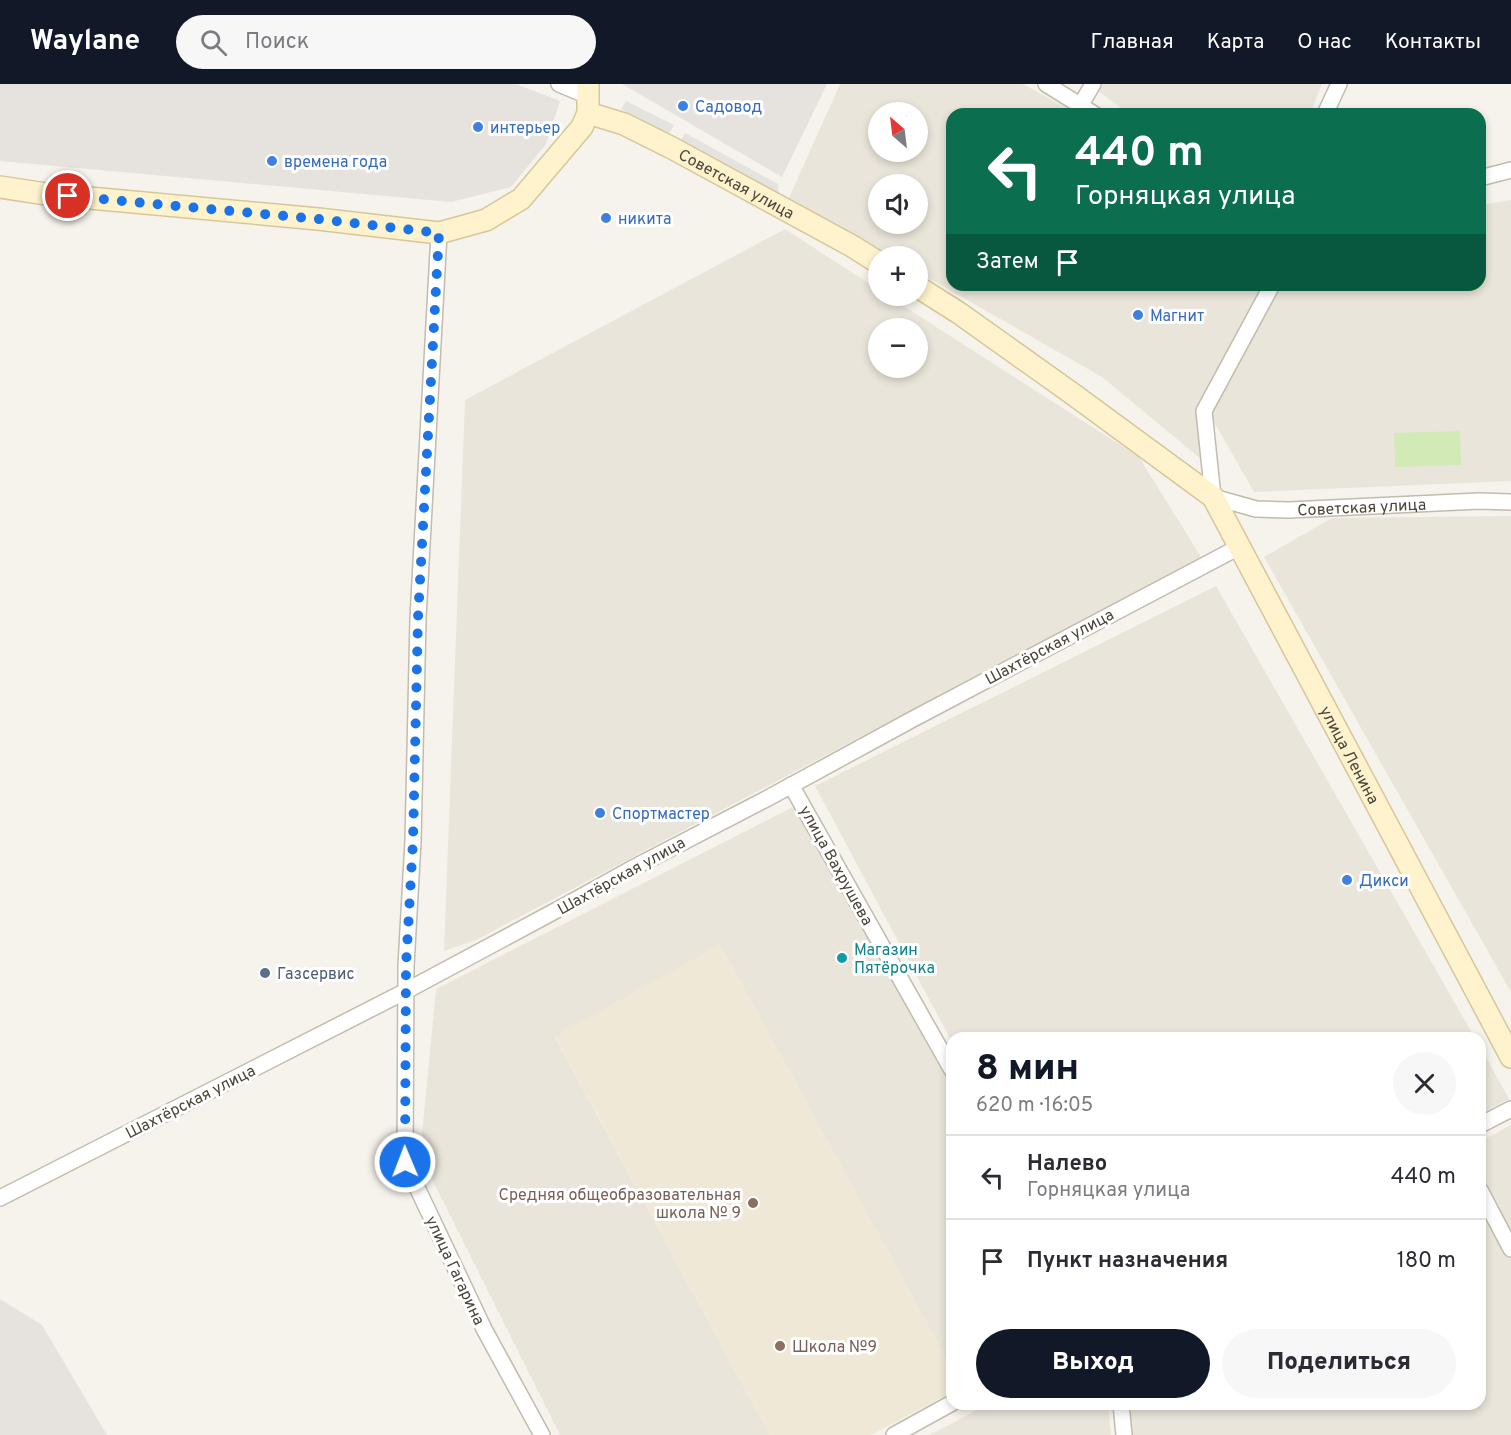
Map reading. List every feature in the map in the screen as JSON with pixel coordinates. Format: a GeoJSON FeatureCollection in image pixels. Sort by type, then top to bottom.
{"type":"FeatureCollection","features":[{"type":"Feature","properties":{"kind":"main road"},"geometry":{"type":"LineString","coordinates":[[0,187],[46,194],[318,219],[439,233],[486,220],[520,199],[582,127],[588,98]]}},
{"type":"Feature","properties":{"kind":"main road","name":"Советская улица"},"geometry":{"type":"LineString","coordinates":[[588,98],[624,124],[868,256]]}},
{"type":"Feature","properties":{"kind":"main road","name":"улица Ленина"},"geometry":{"type":"LineString","coordinates":[[928,294],[977,326],[1213,497],[1511,1057]]}},
{"type":"Feature","properties":{"kind":"street","name":"Советская улица"},"geometry":{"type":"LineString","coordinates":[[559,84],[588,98]]}},
{"type":"Feature","properties":{"kind":"street"},"geometry":{"type":"LineString","coordinates":[[1046,84],[1084,108]]}},
{"type":"Feature","properties":{"kind":"street"},"geometry":{"type":"LineString","coordinates":[[1080,106],[1093,84]]}},
{"type":"Feature","properties":{"kind":"street"},"geometry":{"type":"LineString","coordinates":[[1328,108],[1340,84]]}},
{"type":"Feature","properties":{"kind":"street"},"geometry":{"type":"LineString","coordinates":[[1486,176],[1511,170]]}},
{"type":"Feature","properties":{"kind":"street","name":"улица Гагарина"},"geometry":{"type":"LineString","coordinates":[[439,233],[418,618],[413,841],[406,991],[405,1162],[484,1329],[542,1435]]}},
{"type":"Feature","properties":{"kind":"street"},"geometry":{"type":"LineString","coordinates":[[1213,497],[1204,411],[1269,291]]}},
{"type":"Feature","properties":{"kind":"street","name":"Советская улица"},"geometry":{"type":"LineString","coordinates":[[1213,497],[1256,509],[1289,510],[1479,501],[1511,502]]}},
{"type":"Feature","properties":{"kind":"street","name":"Шахтёрская улица"},"geometry":{"type":"LineString","coordinates":[[0,1198],[406,991],[669,848],[1239,547]]}},
{"type":"Feature","properties":{"kind":"street","name":"улица Вахрушева"},"geometry":{"type":"LineString","coordinates":[[791,785],[946,1059]]}},
{"type":"Feature","properties":{"kind":"street"},"geometry":{"type":"LineString","coordinates":[[1486,1122],[1511,1109]]}},
{"type":"Feature","properties":{"kind":"street"},"geometry":{"type":"LineString","coordinates":[[1486,1201],[1511,1249]]}},
{"type":"Feature","properties":{"kind":"street"},"geometry":{"type":"LineString","coordinates":[[894,1435],[922,1428],[946,1408]]}},
{"type":"Feature","properties":{"kind":"street"},"geometry":{"type":"LineString","coordinates":[[1122,1410],[1124,1435]]}},
{"type":"Feature","properties":{"kind":"shaded area"},"geometry":{"type":"Polygon","coordinates":[[[0,84],[516,84],[560,101],[546,144],[511,187],[451,202],[0,161],[0,84]]]}},
{"type":"Feature","properties":{"kind":"shaded area"},"geometry":{"type":"Polygon","coordinates":[[[622,84],[827,84],[782,177],[622,84]]]}},
{"type":"Feature","properties":{"kind":"shaded area"},"geometry":{"type":"Polygon","coordinates":[[[840,84],[1023,84],[1066,108],[946,108],[946,288],[928,278],[928,246],[873,246],[789,198],[840,84]]]}},
{"type":"Feature","properties":{"kind":"shaded area"},"geometry":{"type":"Polygon","coordinates":[[[1103,84],[1322,84],[1312,108],[1122,108],[1098,91],[1103,84]]]}},
{"type":"Feature","properties":{"kind":"shaded area"},"geometry":{"type":"Polygon","coordinates":[[[626,101],[674,125],[669,134],[621,109],[626,101]]]}},
{"type":"Feature","properties":{"kind":"shaded area"},"geometry":{"type":"Polygon","coordinates":[[[685,133],[778,184],[779,196],[680,142],[685,133]]]}},
{"type":"Feature","properties":{"kind":"shaded area"},"geometry":{"type":"Polygon","coordinates":[[[1511,200],[1511,481],[1254,492],[1205,406],[1207,464],[1102,377],[951,291],[1486,291],[1486,204],[1511,200]]]}},
{"type":"Feature","properties":{"kind":"shaded area"},"geometry":{"type":"Polygon","coordinates":[[[785,229],[868,283],[868,306],[904,306],[922,318],[868,318],[868,378],[928,378],[928,322],[1139,457],[1201,557],[476,940],[444,951],[465,400],[785,229]]]}},
{"type":"Feature","properties":{"kind":"shaded area"},"geometry":{"type":"Polygon","coordinates":[[[1511,516],[1511,992],[1264,557],[1332,518],[1511,516]]]}},
{"type":"Feature","properties":{"kind":"shaded area"},"geometry":{"type":"Polygon","coordinates":[[[1216,586],[1472,1032],[947,1032],[815,786],[1216,586]]]}},
{"type":"Feature","properties":{"kind":"shaded area"},"geometry":{"type":"Polygon","coordinates":[[[799,804],[946,1075],[946,1358],[720,945],[555,1037],[770,1435],[560,1435],[420,1155],[436,989],[799,804]]]}},
{"type":"Feature","properties":{"kind":"shaded area","name":"Средняя общеобразовательная школа № 9"},"geometry":{"type":"Polygon","coordinates":[[[720,945],[946,1358],[946,1395],[871,1435],[770,1435],[555,1036],[720,945]]]}},
{"type":"Feature","properties":{"kind":"shaded area"},"geometry":{"type":"Polygon","coordinates":[[[1486,1057],[1509,1099],[1486,1111],[1486,1057]]]}},
{"type":"Feature","properties":{"kind":"shaded area"},"geometry":{"type":"Polygon","coordinates":[[[1511,1125],[1511,1435],[1124,1435],[1120,1410],[1486,1410],[1486,1138],[1511,1125]]]}},
{"type":"Feature","properties":{"kind":"shaded area"},"geometry":{"type":"Polygon","coordinates":[[[0,1299],[42,1325],[107,1435],[0,1435],[0,1299]]]}},
{"type":"Feature","properties":{"kind":"shaded area"},"geometry":{"type":"Polygon","coordinates":[[[977,1410],[1109,1410],[1111,1435],[930,1435],[977,1410]]]}},
{"type":"Feature","properties":{"kind":"green space"},"geometry":{"type":"Polygon","coordinates":[[[1460,431],[1461,465],[1395,467],[1394,433],[1460,431]]]}},
{"type":"Feature","properties":{"kind":"place","name":"Садовод"},"geometry":{"type":"Point","coordinates":[683,106]}},
{"type":"Feature","properties":{"kind":"place","name":"интерьер"},"geometry":{"type":"Point","coordinates":[478,127]}},
{"type":"Feature","properties":{"kind":"place","name":"времена года"},"geometry":{"type":"Point","coordinates":[272,161]}},
{"type":"Feature","properties":{"kind":"place","name":"никита"},"geometry":{"type":"Point","coordinates":[606,218]}},
{"type":"Feature","properties":{"kind":"place","name":"Магнит"},"geometry":{"type":"Point","coordinates":[1138,315]}},
{"type":"Feature","properties":{"kind":"place","name":"Спортмастер"},"geometry":{"type":"Point","coordinates":[600,813]}},
{"type":"Feature","properties":{"kind":"place","name":"Дикси"},"geometry":{"type":"Point","coordinates":[1347,880]}},
{"type":"Feature","properties":{"kind":"place","name":"Магазин Пятёрочка"},"geometry":{"type":"Point","coordinates":[842,958]}},
{"type":"Feature","properties":{"kind":"place","name":"Газсервис"},"geometry":{"type":"Point","coordinates":[265,973]}},
{"type":"Feature","properties":{"kind":"place","name":"Средняя общеобразовательная школа № 9"},"geometry":{"type":"Point","coordinates":[753,1203]}},
{"type":"Feature","properties":{"kind":"place","name":"Школа №9"},"geometry":{"type":"Point","coordinates":[780,1346]}},
{"type":"Feature","properties":{"kind":"route"},"geometry":{"type":"LineString","coordinates":[[68,196],[318,219],[439,233],[418,618],[413,841],[406,966],[405,1162]]}}]}
